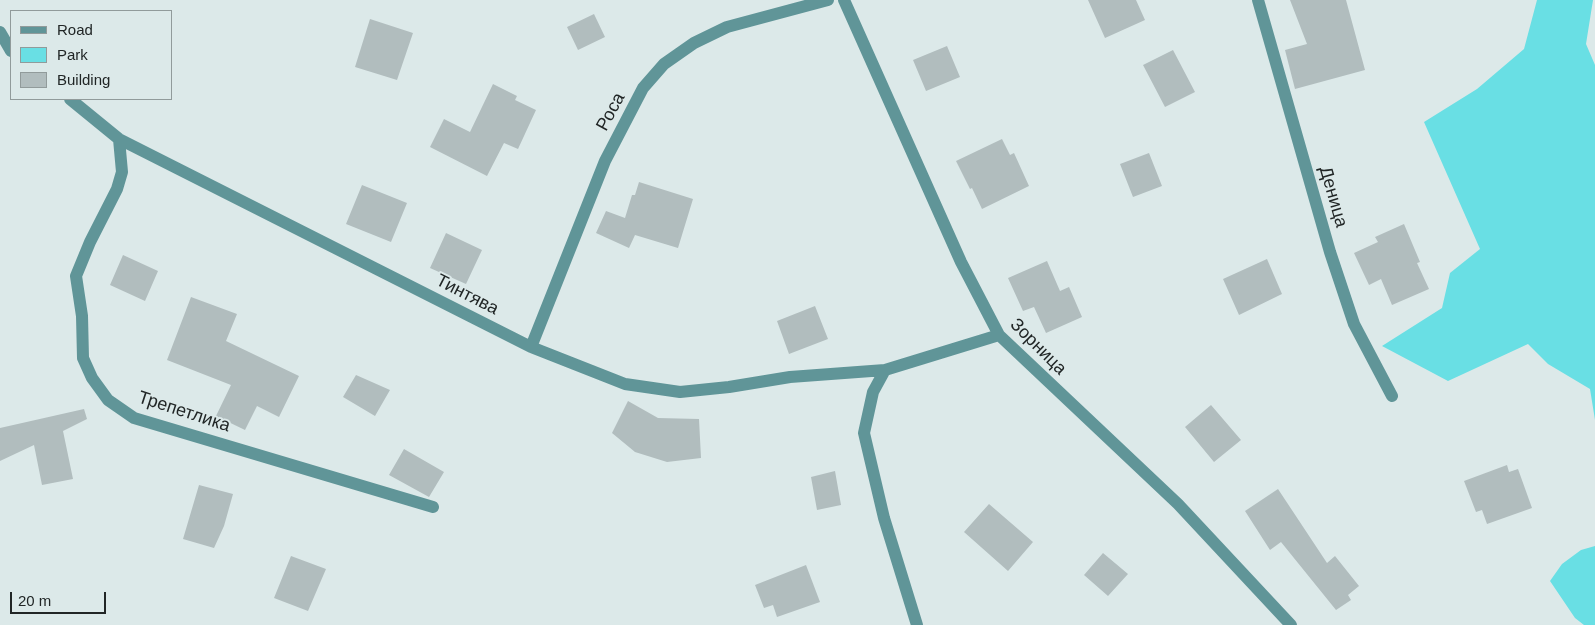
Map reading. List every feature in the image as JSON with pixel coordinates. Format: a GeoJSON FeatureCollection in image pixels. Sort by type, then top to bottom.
{"type":"FeatureCollection","features":[{"type":"Feature","properties":{"kind":"street","name":"Роса"},"geometry":{"type":"LineString","coordinates":[[531,347],[605,161],[643,88],[664,64],[694,43],[719,31],[828,0]]}},
{"type":"Feature","properties":{"kind":"street","name":"Зорница"},"geometry":{"type":"LineString","coordinates":[[844,0],[961,262],[999,336],[1178,504],[1291,625]]}},
{"type":"Feature","properties":{"kind":"street","name":"Деница"},"geometry":{"type":"LineString","coordinates":[[1258,0],[1330,252],[1354,324],[1392,396]]}},
{"type":"Feature","properties":{"kind":"street"},"geometry":{"type":"LineString","coordinates":[[0,32],[10,49]]}},
{"type":"Feature","properties":{"kind":"street","name":"Тинтява"},"geometry":{"type":"LineString","coordinates":[[71,100],[119,139],[531,347],[625,384],[680,392],[729,387],[790,377],[884,370],[999,336]]}},
{"type":"Feature","properties":{"kind":"street","name":"Трепетлика"},"geometry":{"type":"LineString","coordinates":[[119,139],[122,172],[117,189],[90,242],[76,276],[82,316],[83,358],[92,378],[108,400],[134,418],[433,507]]}},
{"type":"Feature","properties":{"kind":"street"},"geometry":{"type":"LineString","coordinates":[[884,370],[873,392],[864,433],[884,518],[917,625]]}},
{"type":"Feature","properties":{"kind":"green space"},"geometry":{"type":"Polygon","coordinates":[[[1537,0],[1593,0],[1586,44],[1595,65],[1595,420],[1590,389],[1548,364],[1528,344],[1448,381],[1382,346],[1442,308],[1450,273],[1480,249],[1424,122],[1477,89],[1524,49],[1537,0]]]}},
{"type":"Feature","properties":{"kind":"green space"},"geometry":{"type":"Polygon","coordinates":[[[1595,546],[1595,625],[1584,625],[1575,618],[1550,581],[1562,564],[1581,550],[1595,546]]]}},
{"type":"Feature","properties":{"kind":"building"},"geometry":{"type":"Polygon","coordinates":[[[1088,0],[1136,0],[1145,20],[1105,38],[1088,0]]]}},
{"type":"Feature","properties":{"kind":"building"},"geometry":{"type":"Polygon","coordinates":[[[1290,0],[1346,0],[1365,70],[1295,89],[1285,50],[1307,44],[1290,0]]]}},
{"type":"Feature","properties":{"kind":"building"},"geometry":{"type":"Polygon","coordinates":[[[594,14],[605,37],[578,50],[567,27],[594,14]]]}},
{"type":"Feature","properties":{"kind":"building"},"geometry":{"type":"Polygon","coordinates":[[[370,19],[413,33],[397,80],[355,67],[370,19]]]}},
{"type":"Feature","properties":{"kind":"building"},"geometry":{"type":"Polygon","coordinates":[[[947,46],[960,77],[926,91],[913,60],[947,46]]]}},
{"type":"Feature","properties":{"kind":"building"},"geometry":{"type":"Polygon","coordinates":[[[1173,50],[1195,92],[1165,107],[1143,65],[1173,50]]]}},
{"type":"Feature","properties":{"kind":"building"},"geometry":{"type":"Polygon","coordinates":[[[493,84],[517,96],[515,100],[536,110],[518,149],[504,143],[487,176],[430,147],[444,119],[470,132],[493,84]]]}},
{"type":"Feature","properties":{"kind":"building"},"geometry":{"type":"Polygon","coordinates":[[[1002,139],[1010,155],[1014,153],[1029,186],[982,209],[956,161],[1002,139]]]}},
{"type":"Feature","properties":{"kind":"building"},"geometry":{"type":"Polygon","coordinates":[[[1149,153],[1162,186],[1133,197],[1120,164],[1149,153]]]}},
{"type":"Feature","properties":{"kind":"building"},"geometry":{"type":"Polygon","coordinates":[[[639,182],[693,199],[678,248],[635,235],[629,248],[596,233],[606,211],[625,218],[632,195],[635,195],[639,182]]]}},
{"type":"Feature","properties":{"kind":"building"},"geometry":{"type":"Polygon","coordinates":[[[362,185],[407,203],[391,242],[346,224],[362,185]]]}},
{"type":"Feature","properties":{"kind":"building"},"geometry":{"type":"Polygon","coordinates":[[[1404,224],[1420,262],[1417,263],[1429,289],[1392,305],[1381,279],[1369,285],[1354,253],[1378,242],[1375,237],[1404,224]]]}},
{"type":"Feature","properties":{"kind":"building"},"geometry":{"type":"Polygon","coordinates":[[[446,233],[482,250],[466,284],[430,268],[446,233]]]}},
{"type":"Feature","properties":{"kind":"building"},"geometry":{"type":"Polygon","coordinates":[[[123,255],[158,271],[145,301],[110,285],[123,255]]]}},
{"type":"Feature","properties":{"kind":"building"},"geometry":{"type":"Polygon","coordinates":[[[1267,259],[1282,294],[1239,315],[1223,279],[1267,259]]]}},
{"type":"Feature","properties":{"kind":"building"},"geometry":{"type":"Polygon","coordinates":[[[1047,261],[1060,291],[1069,287],[1082,317],[1046,333],[1034,307],[1023,311],[1008,278],[1047,261]]]}},
{"type":"Feature","properties":{"kind":"building"},"geometry":{"type":"Polygon","coordinates":[[[191,297],[237,314],[226,341],[299,376],[279,417],[257,406],[245,430],[216,416],[231,385],[167,360],[191,297]]]}},
{"type":"Feature","properties":{"kind":"building"},"geometry":{"type":"Polygon","coordinates":[[[815,306],[828,339],[789,354],[777,321],[815,306]]]}},
{"type":"Feature","properties":{"kind":"building"},"geometry":{"type":"Polygon","coordinates":[[[356,375],[390,390],[375,416],[343,397],[356,375]]]}},
{"type":"Feature","properties":{"kind":"building"},"geometry":{"type":"Polygon","coordinates":[[[628,401],[658,418],[699,419],[701,458],[667,462],[635,452],[612,433],[628,401]]]}},
{"type":"Feature","properties":{"kind":"building"},"geometry":{"type":"Polygon","coordinates":[[[1211,405],[1241,440],[1214,462],[1185,427],[1211,405]]]}},
{"type":"Feature","properties":{"kind":"building"},"geometry":{"type":"Polygon","coordinates":[[[84,409],[87,419],[63,431],[73,479],[42,485],[34,445],[0,461],[0,428],[84,409]]]}},
{"type":"Feature","properties":{"kind":"building"},"geometry":{"type":"Polygon","coordinates":[[[404,449],[444,472],[429,497],[389,475],[404,449]]]}},
{"type":"Feature","properties":{"kind":"building"},"geometry":{"type":"Polygon","coordinates":[[[1507,465],[1509,472],[1518,469],[1532,508],[1487,524],[1482,510],[1476,512],[1464,481],[1507,465]]]}},
{"type":"Feature","properties":{"kind":"building"},"geometry":{"type":"Polygon","coordinates":[[[835,471],[841,505],[817,510],[811,477],[835,471]]]}},
{"type":"Feature","properties":{"kind":"building"},"geometry":{"type":"Polygon","coordinates":[[[199,485],[233,494],[224,526],[214,548],[183,539],[199,485]]]}},
{"type":"Feature","properties":{"kind":"building"},"geometry":{"type":"Polygon","coordinates":[[[1278,489],[1327,563],[1335,556],[1359,586],[1348,595],[1351,600],[1336,610],[1281,542],[1270,550],[1245,511],[1278,489]]]}},
{"type":"Feature","properties":{"kind":"building"},"geometry":{"type":"Polygon","coordinates":[[[989,504],[1033,542],[1008,571],[964,532],[989,504]]]}},
{"type":"Feature","properties":{"kind":"building"},"geometry":{"type":"Polygon","coordinates":[[[1103,553],[1128,574],[1108,596],[1084,575],[1103,553]]]}},
{"type":"Feature","properties":{"kind":"building"},"geometry":{"type":"Polygon","coordinates":[[[291,556],[326,569],[308,611],[274,598],[291,556]]]}},
{"type":"Feature","properties":{"kind":"building"},"geometry":{"type":"Polygon","coordinates":[[[806,565],[820,602],[777,617],[773,605],[764,608],[755,585],[806,565]]]}}]}
